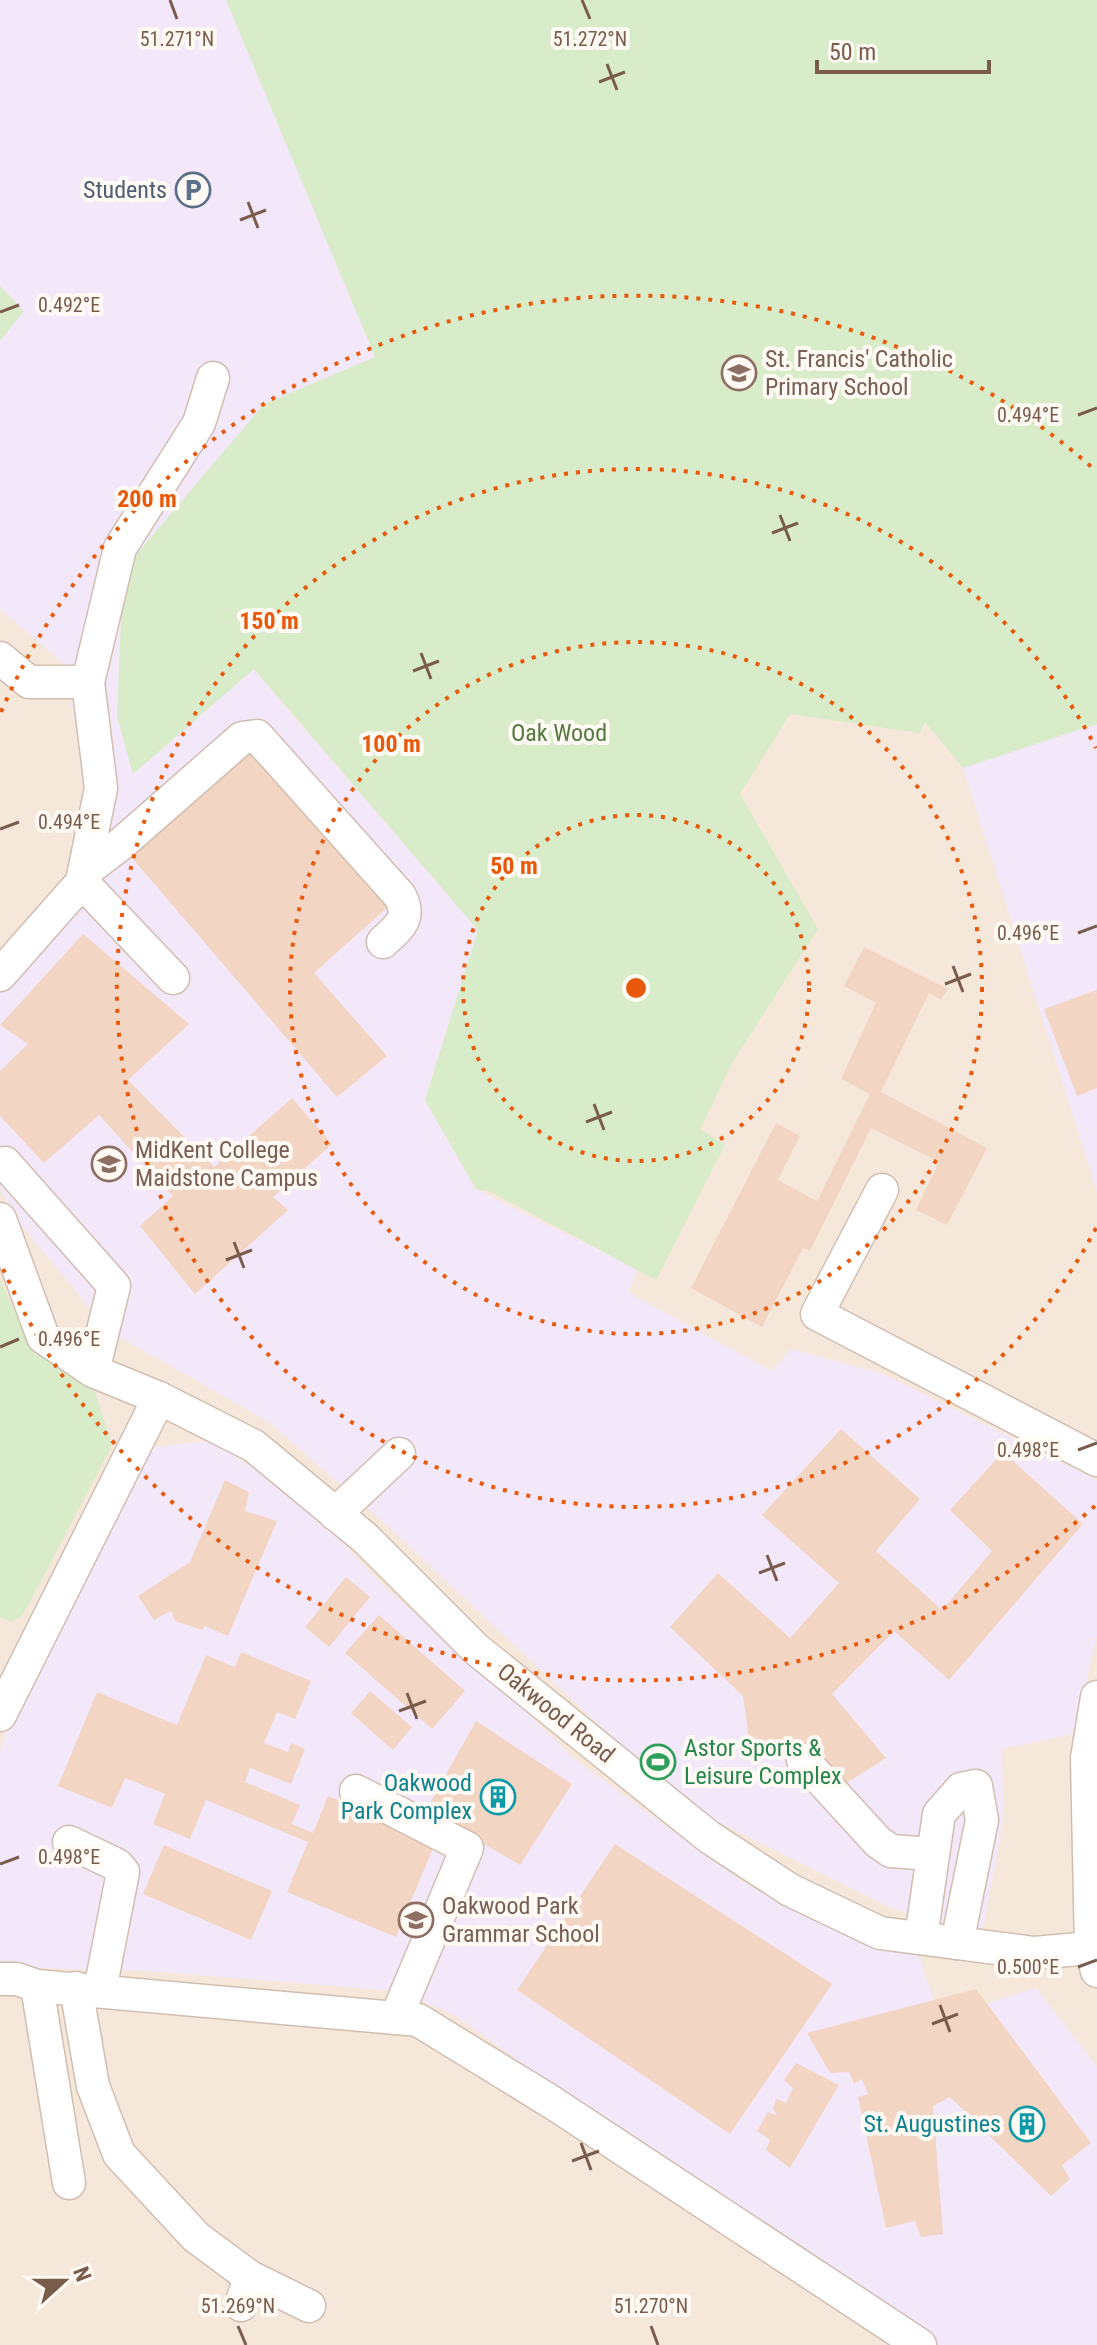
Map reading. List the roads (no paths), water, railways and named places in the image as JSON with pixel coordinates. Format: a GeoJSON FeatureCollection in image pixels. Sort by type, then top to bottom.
{"type":"FeatureCollection","features":[{"type":"Feature","properties":{"kind":"street"},"geometry":{"type":"LineString","coordinates":[[83,877],[101,788],[88,682],[120,548],[199,423],[213,378]]}},
{"type":"Feature","properties":{"kind":"street"},"geometry":{"type":"LineString","coordinates":[[0,658],[29,682],[88,682]]}},
{"type":"Feature","properties":{"kind":"street"},"geometry":{"type":"LineString","coordinates":[[0,975],[83,877],[242,738],[257,736],[400,896],[407,915],[404,923],[383,942]]}},
{"type":"Feature","properties":{"kind":"street"},"geometry":{"type":"LineString","coordinates":[[83,877],[173,978]]}},
{"type":"Feature","properties":{"kind":"street"},"geometry":{"type":"LineString","coordinates":[[0,1164],[5,1163],[114,1286],[93,1371]]}},
{"type":"Feature","properties":{"kind":"street"},"geometry":{"type":"LineString","coordinates":[[882,1190],[817,1314],[1097,1460]]}},
{"type":"Feature","properties":{"kind":"street","name":"Oakwood Road"},"geometry":{"type":"LineString","coordinates":[[0,1219],[43,1337],[93,1371],[159,1398],[254,1446],[365,1538],[476,1649],[709,1837],[790,1890],[880,1933],[1094,1959]]}},
{"type":"Feature","properties":{"kind":"street"},"geometry":{"type":"LineString","coordinates":[[0,1715],[159,1398]]}},
{"type":"Feature","properties":{"kind":"street"},"geometry":{"type":"LineString","coordinates":[[335,1514],[399,1454]]}},
{"type":"Feature","properties":{"kind":"street"},"geometry":{"type":"LineString","coordinates":[[1094,1959],[1087,1758],[1097,1697]]}},
{"type":"Feature","properties":{"kind":"street"},"geometry":{"type":"LineString","coordinates":[[803,1760],[878,1842],[891,1851],[933,1854]]}},
{"type":"Feature","properties":{"kind":"street"},"geometry":{"type":"LineString","coordinates":[[921,1938],[939,1814],[961,1789],[976,1786],[982,1820],[957,1943]]}},
{"type":"Feature","properties":{"kind":"street"},"geometry":{"type":"LineString","coordinates":[[356,1791],[467,1848],[396,2018]]}},
{"type":"Feature","properties":{"kind":"street"},"geometry":{"type":"LineString","coordinates":[[69,1842],[117,1865],[123,1872],[88,1989],[93,2086],[119,2154],[245,2291],[309,2306]]}},
{"type":"Feature","properties":{"kind":"street"},"geometry":{"type":"LineString","coordinates":[[0,1979],[17,1979],[37,1986],[418,2020],[553,2103],[920,2345]]}},
{"type":"Feature","properties":{"kind":"street"},"geometry":{"type":"LineString","coordinates":[[37,1986],[69,2183]]}},
{"type":"Feature","properties":{"kind":"place","name":"Students"},"geometry":{"type":"Point","coordinates":[193,190]}},
{"type":"Feature","properties":{"kind":"place","name":"St. Francis' Catholic Primary School"},"geometry":{"type":"Point","coordinates":[739,373]}},
{"type":"Feature","properties":{"kind":"place","name":"MidKent College Maidstone Campus"},"geometry":{"type":"Point","coordinates":[109,1164]}},
{"type":"Feature","properties":{"kind":"place","name":"Astor Sports & Leisure Complex"},"geometry":{"type":"Point","coordinates":[658,1762]}},
{"type":"Feature","properties":{"kind":"place","name":"Oakwood Park Complex"},"geometry":{"type":"Point","coordinates":[498,1797]}},
{"type":"Feature","properties":{"kind":"place","name":"Oakwood Park Grammar School"},"geometry":{"type":"Point","coordinates":[416,1920]}},
{"type":"Feature","properties":{"kind":"place","name":"St. Augustines"},"geometry":{"type":"Point","coordinates":[1027,2124]}},
{"type":"Feature","properties":{"kind":"park label","name":"Oak Wood"},"geometry":{"type":"Point","coordinates":[559,733]}}]}
